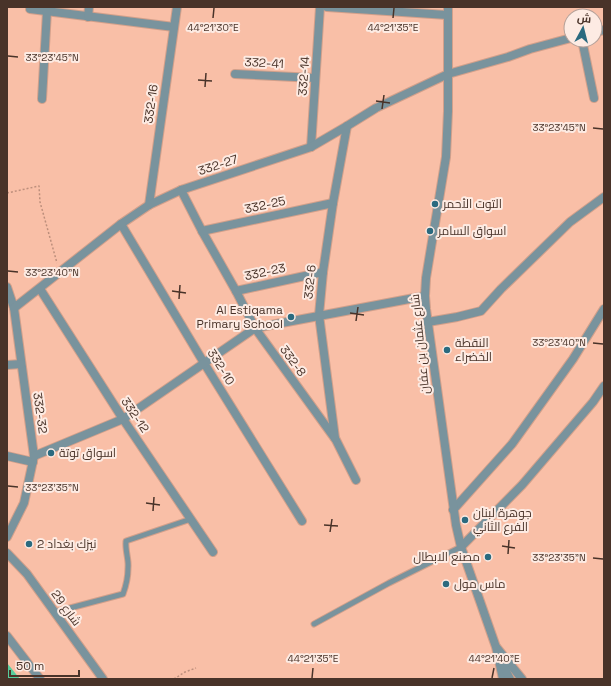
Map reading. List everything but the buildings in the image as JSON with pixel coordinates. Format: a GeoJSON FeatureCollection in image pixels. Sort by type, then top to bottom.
{"type":"FeatureCollection","features":[{"type":"Feature","properties":{"kind":"street"},"geometry":{"type":"LineString","coordinates":[[88,16],[90,7]]}},
{"type":"Feature","properties":{"kind":"street","name":"332-16"},"geometry":{"type":"LineString","coordinates":[[149,204],[177,7]]}},
{"type":"Feature","properties":{"kind":"street","name":"332-14"},"geometry":{"type":"LineString","coordinates":[[311,147],[320,7]]}},
{"type":"Feature","properties":{"kind":"street"},"geometry":{"type":"LineString","coordinates":[[327,7],[447,11]]}},
{"type":"Feature","properties":{"kind":"street"},"geometry":{"type":"LineString","coordinates":[[30,9],[174,27]]}},
{"type":"Feature","properties":{"kind":"street"},"geometry":{"type":"LineString","coordinates":[[42,99],[47,11]]}},
{"type":"Feature","properties":{"kind":"street","name":"شارع عثمان بن عفان"},"geometry":{"type":"LineString","coordinates":[[447,11],[448,111],[446,157],[426,278],[425,296],[453,510],[461,547],[496,647],[503,679]]}},
{"type":"Feature","properties":{"kind":"street","name":"332-27"},"geometry":{"type":"LineString","coordinates":[[14,308],[121,224],[149,204],[182,190],[311,147],[376,108],[448,74],[563,40]]}},
{"type":"Feature","properties":{"kind":"street"},"geometry":{"type":"LineString","coordinates":[[584,48],[594,98]]}},
{"type":"Feature","properties":{"kind":"street","name":"332-41"},"geometry":{"type":"LineString","coordinates":[[235,74],[316,78]]}},
{"type":"Feature","properties":{"kind":"street","name":"332-6"},"geometry":{"type":"LineString","coordinates":[[336,440],[319,315],[323,272],[333,203],[347,126]]}},
{"type":"Feature","properties":{"kind":"street","name":"332-8"},"geometry":{"type":"LineString","coordinates":[[182,190],[202,231],[255,328],[336,440],[356,480]]}},
{"type":"Feature","properties":{"kind":"street"},"geometry":{"type":"LineString","coordinates":[[428,322],[481,311],[501,289],[570,222],[604,197]]}},
{"type":"Feature","properties":{"kind":"street","name":"332-25"},"geometry":{"type":"LineString","coordinates":[[202,231],[333,203]]}},
{"type":"Feature","properties":{"kind":"street","name":"332-10"},"geometry":{"type":"LineString","coordinates":[[121,224],[204,363],[302,521]]}},
{"type":"Feature","properties":{"kind":"street","name":"332-23"},"geometry":{"type":"LineString","coordinates":[[236,291],[323,272]]}},
{"type":"Feature","properties":{"kind":"street","name":"332-32"},"geometry":{"type":"LineString","coordinates":[[7,287],[14,308],[34,459],[24,503],[7,537]]}},
{"type":"Feature","properties":{"kind":"street","name":"332-12"},"geometry":{"type":"LineString","coordinates":[[40,289],[122,418],[213,552]]}},
{"type":"Feature","properties":{"kind":"street"},"geometry":{"type":"LineString","coordinates":[[7,456],[34,459],[122,418],[255,328],[425,296]]}},
{"type":"Feature","properties":{"kind":"street"},"geometry":{"type":"LineString","coordinates":[[453,510],[512,444],[573,359],[604,309]]}},
{"type":"Feature","properties":{"kind":"street"},"geometry":{"type":"LineString","coordinates":[[7,366],[21,364]]}},
{"type":"Feature","properties":{"kind":"street"},"geometry":{"type":"LineString","coordinates":[[461,547],[522,485],[593,402],[604,386]]}},
{"type":"Feature","properties":{"kind":"street","name":"شارع 29"},"geometry":{"type":"LineString","coordinates":[[7,553],[27,574],[103,679]]}},
{"type":"Feature","properties":{"kind":"street"},"geometry":{"type":"LineString","coordinates":[[7,636],[40,679]]}},
{"type":"Feature","properties":{"kind":"street"},"geometry":{"type":"LineString","coordinates":[[496,647],[510,679]]}},
{"type":"Feature","properties":{"kind":"street","name":"شارع عثمان بن عفان"},"geometry":{"type":"LineString","coordinates":[[496,647],[522,678]]}},
{"type":"Feature","properties":{"kind":"lane"},"geometry":{"type":"LineString","coordinates":[[55,612],[123,594],[126,588],[128,567],[126,541],[191,519]]}},
{"type":"Feature","properties":{"kind":"lane"},"geometry":{"type":"LineString","coordinates":[[314,624],[389,582],[461,547]]}},
{"type":"Feature","properties":{"kind":"path"},"geometry":{"type":"LineString","coordinates":[[7,193],[39,186],[40,202],[60,273]]}},
{"type":"Feature","properties":{"kind":"path"},"geometry":{"type":"LineString","coordinates":[[174,679],[185,672],[196,668]]}},
{"type":"Feature","properties":{"kind":"shaded area"},"geometry":{"type":"Polygon","coordinates":[[[7,663],[20,679],[7,679],[7,663]]]}},
{"type":"Feature","properties":{"kind":"place","name":"التوت الأحمر"},"geometry":{"type":"Point","coordinates":[435,204]}},
{"type":"Feature","properties":{"kind":"place","name":"اسواق السامر"},"geometry":{"type":"Point","coordinates":[430,231]}},
{"type":"Feature","properties":{"kind":"place","name":"Al Estiqama Primary School"},"geometry":{"type":"Point","coordinates":[291,317]}},
{"type":"Feature","properties":{"kind":"place","name":"النقطة الخضراء"},"geometry":{"type":"Point","coordinates":[447,350]}},
{"type":"Feature","properties":{"kind":"place","name":"اسواق توتة"},"geometry":{"type":"Point","coordinates":[51,453]}},
{"type":"Feature","properties":{"kind":"place","name":"جوهرة لبنان الفرع الثاني"},"geometry":{"type":"Point","coordinates":[465,520]}},
{"type":"Feature","properties":{"kind":"place","name":"نيزك بغداد 2"},"geometry":{"type":"Point","coordinates":[29,544]}},
{"type":"Feature","properties":{"kind":"place","name":"مصنع الابطال"},"geometry":{"type":"Point","coordinates":[488,557]}},
{"type":"Feature","properties":{"kind":"place","name":"ماس مول"},"geometry":{"type":"Point","coordinates":[446,584]}}]}
